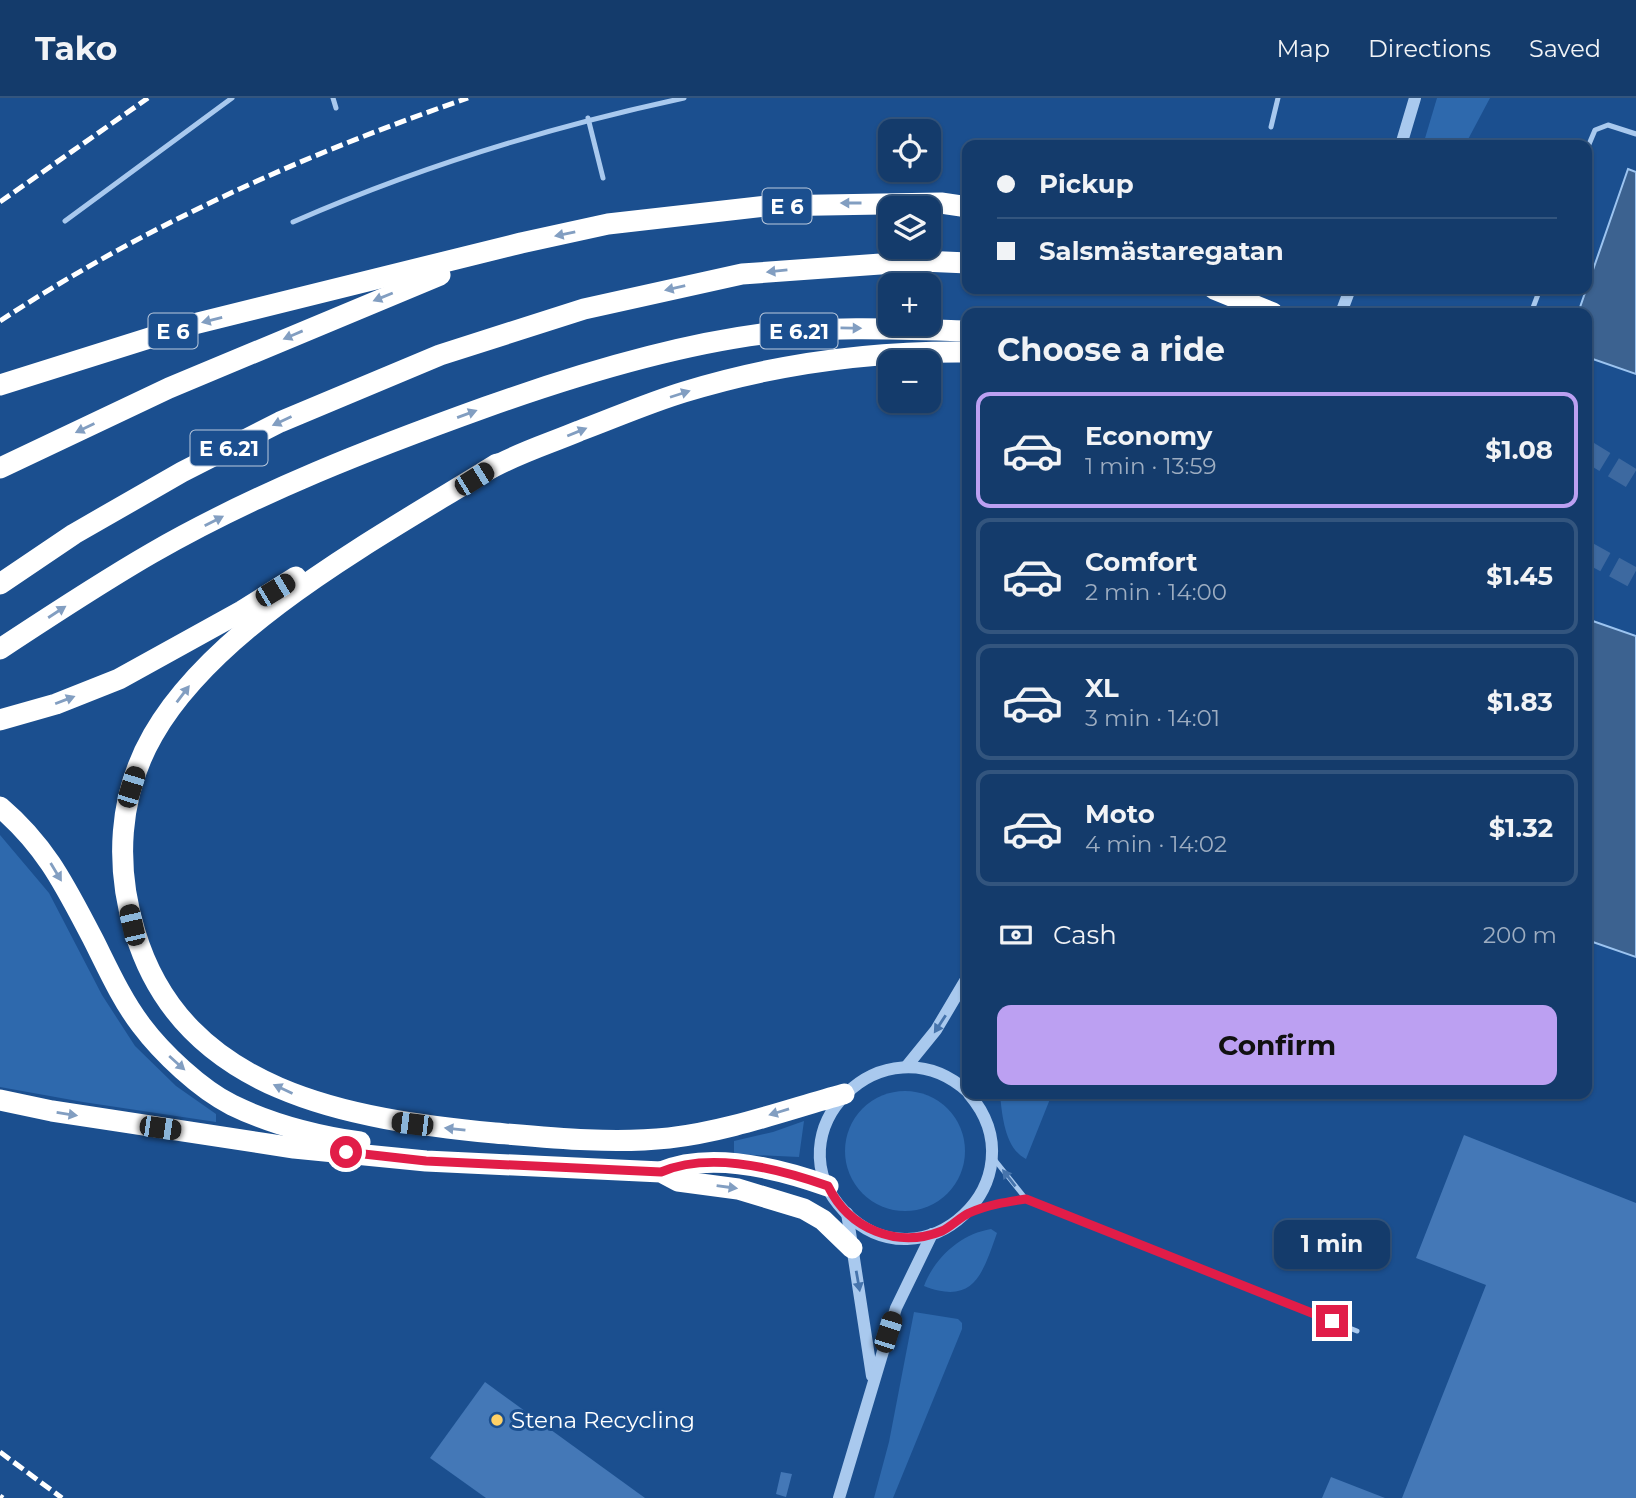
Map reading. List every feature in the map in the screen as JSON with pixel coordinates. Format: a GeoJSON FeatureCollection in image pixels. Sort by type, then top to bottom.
{"type":"FeatureCollection","features":[{"type":"Feature","properties":{"kind":"highway","name":"E 6"},"geometry":{"type":"LineString","coordinates":[[0,385],[194,324],[521,243],[608,225],[766,206],[941,203],[962,206]]}},
{"type":"Feature","properties":{"kind":"highway"},"geometry":{"type":"LineString","coordinates":[[0,468],[169,388],[356,308],[521,243]]}},
{"type":"Feature","properties":{"kind":"highway","name":"E 6.21"},"geometry":{"type":"LineString","coordinates":[[0,584],[74,534],[182,472],[280,422],[440,355],[584,309],[742,274],[922,261],[962,263]]}},
{"type":"Feature","properties":{"kind":"highway"},"geometry":{"type":"LineString","coordinates":[[1226,294],[1261,308]]}},
{"type":"Feature","properties":{"kind":"highway","name":"E 6.21"},"geometry":{"type":"LineString","coordinates":[[0,649],[153,552],[252,501],[335,464],[556,382],[686,349],[760,334],[834,328],[962,331]]}},
{"type":"Feature","properties":{"kind":"highway"},"geometry":{"type":"LineString","coordinates":[[0,720],[55,704],[119,679],[497,464],[673,396],[785,367],[841,359],[962,352]]}},
{"type":"Feature","properties":{"kind":"highway"},"geometry":{"type":"LineString","coordinates":[[497,464],[355,552],[263,616],[227,646],[194,680],[154,733],[136,770],[126,803],[122,830],[122,871],[127,903],[139,947],[153,978],[172,1010],[191,1031],[233,1063],[302,1097],[346,1112],[392,1122],[568,1139],[667,1138],[728,1128],[844,1094]]}},
{"type":"Feature","properties":{"kind":"highway"},"geometry":{"type":"LineString","coordinates":[[0,807],[40,846],[73,900],[139,1022],[157,1045],[181,1067],[231,1105],[282,1124],[348,1140],[525,1165]]}},
{"type":"Feature","properties":{"kind":"highway"},"geometry":{"type":"LineString","coordinates":[[0,1100],[52,1111],[294,1148],[426,1161],[661,1172],[678,1181],[738,1188],[804,1209],[823,1220],[852,1248]]}},
{"type":"Feature","properties":{"kind":"highway"},"geometry":{"type":"LineString","coordinates":[[661,1172],[678,1165],[762,1166],[828,1186]]}},
{"type":"Feature","properties":{"kind":"street"},"geometry":{"type":"LineString","coordinates":[[1402,140],[1415,98]]}},
{"type":"Feature","properties":{"kind":"street"},"geometry":{"type":"LineString","coordinates":[[906,1067],[936,1030],[962,986]]}},
{"type":"Feature","properties":{"kind":"street"},"geometry":{"type":"LineString","coordinates":[[962,1089],[939,1073],[906,1067],[872,1074],[844,1094],[832,1110],[822,1138],[821,1157],[828,1186],[847,1213],[872,1230],[887,1236],[910,1238],[945,1229],[966,1214],[985,1187],[992,1156],[990,1132],[981,1110],[973,1099]]}},
{"type":"Feature","properties":{"kind":"street"},"geometry":{"type":"LineString","coordinates":[[981,1110],[982,1099]]}},
{"type":"Feature","properties":{"kind":"street"},"geometry":{"type":"LineString","coordinates":[[847,1213],[873,1381]]}},
{"type":"Feature","properties":{"kind":"street"},"geometry":{"type":"LineString","coordinates":[[839,1498],[903,1291],[932,1234]]}},
{"type":"Feature","properties":{"kind":"lane"},"geometry":{"type":"LineString","coordinates":[[65,221],[232,98]]}},
{"type":"Feature","properties":{"kind":"lane"},"geometry":{"type":"LineString","coordinates":[[333,98],[336,108]]}},
{"type":"Feature","properties":{"kind":"lane"},"geometry":{"type":"LineString","coordinates":[[293,222],[363,192],[445,162],[588,118],[684,98]]}},
{"type":"Feature","properties":{"kind":"lane"},"geometry":{"type":"LineString","coordinates":[[1271,127],[1278,98]]}},
{"type":"Feature","properties":{"kind":"lane"},"geometry":{"type":"LineString","coordinates":[[588,118],[603,178]]}},
{"type":"Feature","properties":{"kind":"lane"},"geometry":{"type":"LineString","coordinates":[[1591,140],[1595,130],[1608,125],[1636,134]]}},
{"type":"Feature","properties":{"kind":"lane"},"geometry":{"type":"LineString","coordinates":[[992,1156],[1026,1199]]}},
{"type":"Feature","properties":{"kind":"lane"},"geometry":{"type":"LineString","coordinates":[[966,1214],[996,1203],[1026,1199],[1357,1331]]}},
{"type":"Feature","properties":{"kind":"shaded area"},"geometry":{"type":"Polygon","coordinates":[[[1437,98],[1490,98],[1468,140],[1424,140],[1437,98]]]}},
{"type":"Feature","properties":{"kind":"shaded area"},"geometry":{"type":"Polygon","coordinates":[[[1628,169],[1636,172],[1636,374],[1592,359],[1592,308],[1580,308],[1585,294],[1592,294],[1592,273],[1628,169]]]}},
{"type":"Feature","properties":{"kind":"shaded area"},"geometry":{"type":"Polygon","coordinates":[[[1592,621],[1636,636],[1636,957],[1592,942],[1592,621]]]}},
{"type":"Feature","properties":{"kind":"shaded area"},"geometry":{"type":"Polygon","coordinates":[[[0,835],[49,893],[102,995],[135,1046],[176,1086],[216,1114],[216,1122],[0,1087],[0,835]]]}},
{"type":"Feature","properties":{"kind":"shaded area"},"geometry":{"type":"Polygon","coordinates":[[[905,1091],[928,1095],[948,1108],[961,1128],[965,1151],[961,1174],[948,1194],[928,1207],[905,1211],[882,1207],[862,1194],[849,1174],[845,1151],[849,1128],[862,1108],[882,1095],[905,1091]]]}},
{"type":"Feature","properties":{"kind":"shaded area"},"geometry":{"type":"Polygon","coordinates":[[[1001,1099],[1050,1099],[1026,1159],[1013,1148],[1004,1121],[1001,1099]]]}},
{"type":"Feature","properties":{"kind":"shaded area"},"geometry":{"type":"Polygon","coordinates":[[[804,1121],[799,1157],[734,1154],[734,1141],[804,1121]]]}},
{"type":"Feature","properties":{"kind":"shaded area"},"geometry":{"type":"Polygon","coordinates":[[[991,1229],[997,1233],[987,1261],[974,1282],[955,1292],[924,1286],[935,1266],[950,1249],[969,1236],[991,1229]]]}},
{"type":"Feature","properties":{"kind":"shaded area"},"geometry":{"type":"Polygon","coordinates":[[[914,1312],[958,1319],[962,1323],[962,1329],[893,1498],[874,1498],[889,1442],[914,1312]]]}},
{"type":"Feature","properties":{"kind":"building"},"geometry":{"type":"Polygon","coordinates":[[[1464,1135],[1636,1203],[1636,1498],[1402,1498],[1486,1285],[1416,1258],[1464,1135]]]}},
{"type":"Feature","properties":{"kind":"building","name":"Stena Recycling"},"geometry":{"type":"Polygon","coordinates":[[[485,1382],[645,1498],[486,1498],[430,1458],[485,1382]]]}},
{"type":"Feature","properties":{"kind":"building"},"geometry":{"type":"Polygon","coordinates":[[[781,1472],[792,1474],[786,1497],[776,1494],[781,1472]]]}},
{"type":"Feature","properties":{"kind":"building"},"geometry":{"type":"Polygon","coordinates":[[[1331,1477],[1385,1498],[1322,1498],[1331,1477]]]}},
{"type":"Feature","properties":{"kind":"tunnel"},"geometry":{"type":"LineString","coordinates":[[1592,454],[1636,481]]}},
{"type":"Feature","properties":{"kind":"tunnel"},"geometry":{"type":"LineString","coordinates":[[1592,555],[1636,579]]}},
{"type":"Feature","properties":{"kind":"railway"},"geometry":{"type":"LineString","coordinates":[[0,202],[148,98]]}},
{"type":"Feature","properties":{"kind":"railway"},"geometry":{"type":"LineString","coordinates":[[0,321],[55,286],[168,223],[286,168],[468,98]]}},
{"type":"Feature","properties":{"kind":"railway"},"geometry":{"type":"LineString","coordinates":[[0,1452],[62,1498]]}},
{"type":"Feature","properties":{"kind":"place","name":"Stena Recycling"},"geometry":{"type":"Point","coordinates":[497,1420]}},
{"type":"Feature","properties":{"kind":"route"},"geometry":{"type":"LineString","coordinates":[[346,1152],[426,1161],[661,1172],[678,1165],[762,1166],[828,1186],[839,1205],[859,1223],[887,1236],[902,1238],[932,1234],[956,1223],[966,1214],[996,1203],[1026,1199],[1332,1321]]}}]}
